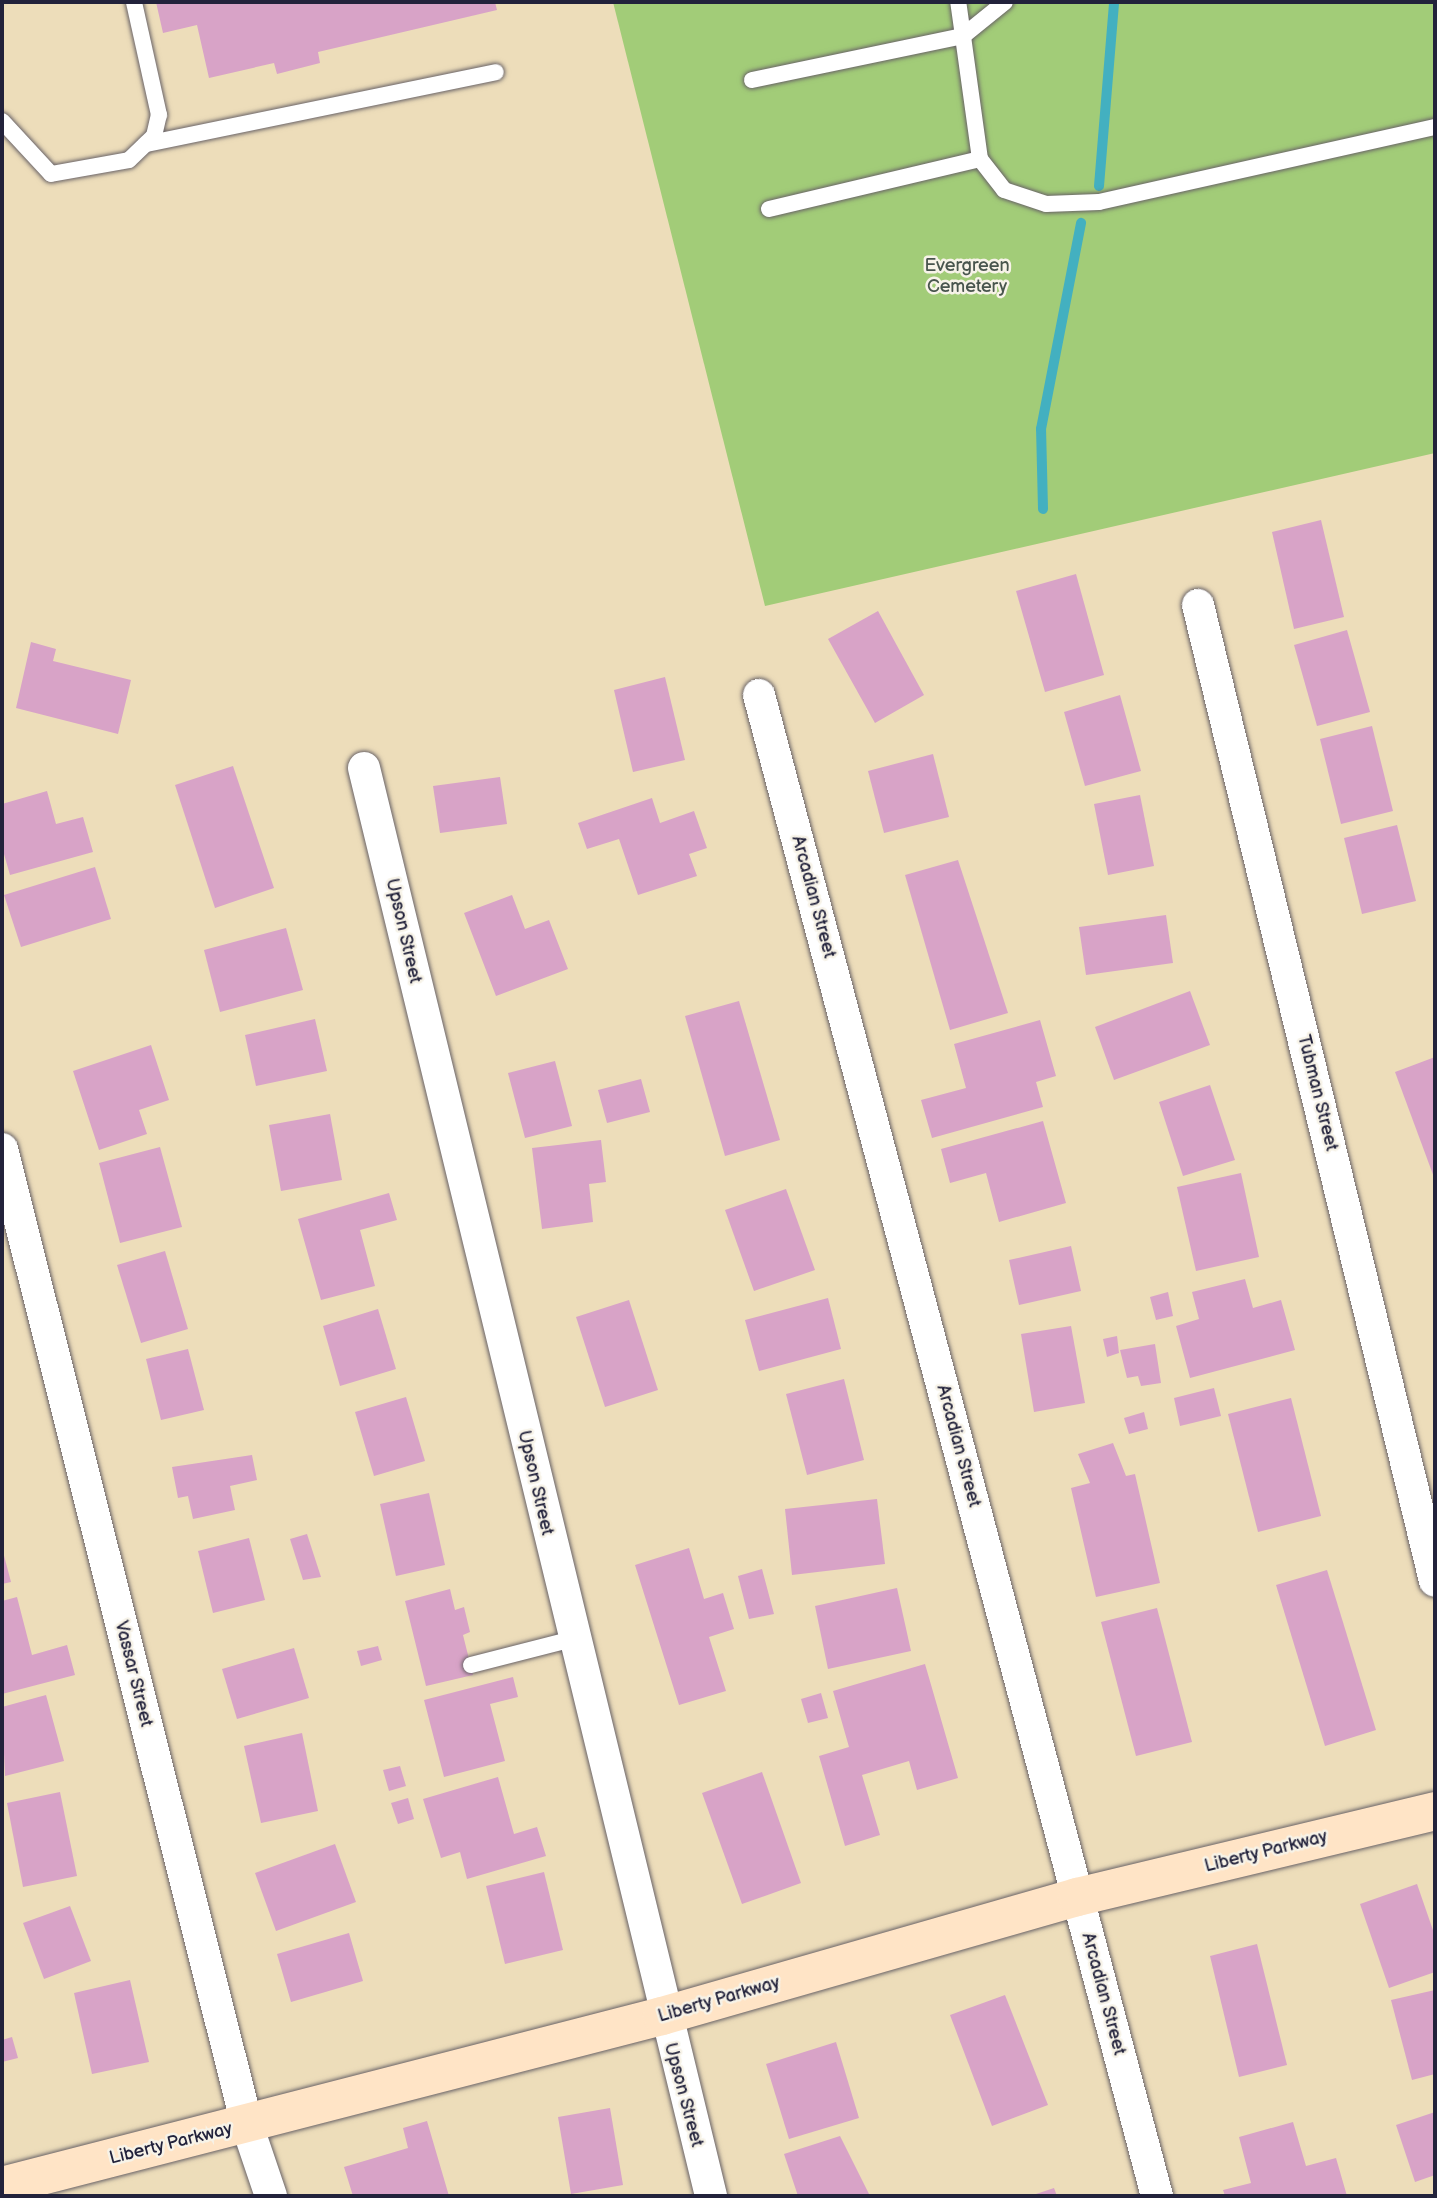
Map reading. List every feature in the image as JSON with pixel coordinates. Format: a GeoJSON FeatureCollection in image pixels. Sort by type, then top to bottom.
{"type":"FeatureCollection","features":[{"type":"Feature","properties":{"kind":"street","name":"Tubman Street"},"geometry":{"type":"LineString","coordinates":[[1198,605],[1435,1581]]}},
{"type":"Feature","properties":{"kind":"street","name":"Arcadian Street"},"geometry":{"type":"LineString","coordinates":[[760,695],[1157,2196]]}},
{"type":"Feature","properties":{"kind":"street","name":"Upson Street"},"geometry":{"type":"LineString","coordinates":[[365,768],[662,2016],[711,2196]]}},
{"type":"Feature","properties":{"kind":"street","name":"Vassar Street"},"geometry":{"type":"LineString","coordinates":[[3,1161],[247,2125],[271,2196]]}},
{"type":"Feature","properties":{"kind":"street","name":"Liberty Parkway"},"geometry":{"type":"LineString","coordinates":[[2,2186],[662,2016],[1077,1897],[1435,1811]]}},
{"type":"Feature","properties":{"kind":"lane"},"geometry":{"type":"LineString","coordinates":[[2,121],[51,174],[129,160],[146,144],[159,115],[134,2]]}},
{"type":"Feature","properties":{"kind":"lane"},"geometry":{"type":"LineString","coordinates":[[958,2],[980,159],[1004,190],[1046,204],[1099,202],[1435,127]]}},
{"type":"Feature","properties":{"kind":"lane"},"geometry":{"type":"LineString","coordinates":[[752,80],[963,36],[1006,2]]}},
{"type":"Feature","properties":{"kind":"lane"},"geometry":{"type":"LineString","coordinates":[[146,144],[496,72]]}},
{"type":"Feature","properties":{"kind":"lane"},"geometry":{"type":"LineString","coordinates":[[769,209],[980,159]]}},
{"type":"Feature","properties":{"kind":"lane"},"geometry":{"type":"LineString","coordinates":[[471,1665],[572,1639]]}},
{"type":"Feature","properties":{"kind":"green space","name":"Evergreen Cemetery"},"geometry":{"type":"Polygon","coordinates":[[[613,2],[1435,2],[1435,453],[765,606],[613,2]]]}},
{"type":"Feature","properties":{"kind":"building"},"geometry":{"type":"Polygon","coordinates":[[[156,2],[495,2],[497,10],[318,52],[320,63],[277,74],[274,63],[209,78],[197,25],[163,33],[156,2]]]}},
{"type":"Feature","properties":{"kind":"building"},"geometry":{"type":"Polygon","coordinates":[[[1321,520],[1344,617],[1294,629],[1272,532],[1321,520]]]}},
{"type":"Feature","properties":{"kind":"building"},"geometry":{"type":"Polygon","coordinates":[[[1076,574],[1104,675],[1045,692],[1016,591],[1076,574]]]}},
{"type":"Feature","properties":{"kind":"building"},"geometry":{"type":"Polygon","coordinates":[[[878,611],[924,695],[875,723],[828,639],[878,611]]]}},
{"type":"Feature","properties":{"kind":"building"},"geometry":{"type":"Polygon","coordinates":[[[1347,630],[1370,712],[1317,726],[1294,645],[1347,630]]]}},
{"type":"Feature","properties":{"kind":"building"},"geometry":{"type":"Polygon","coordinates":[[[31,642],[56,649],[53,661],[131,680],[118,734],[16,708],[31,642]]]}},
{"type":"Feature","properties":{"kind":"building"},"geometry":{"type":"Polygon","coordinates":[[[665,677],[685,760],[633,772],[614,690],[665,677]]]}},
{"type":"Feature","properties":{"kind":"building"},"geometry":{"type":"Polygon","coordinates":[[[1120,695],[1141,771],[1085,786],[1064,712],[1120,695]]]}},
{"type":"Feature","properties":{"kind":"building"},"geometry":{"type":"Polygon","coordinates":[[[1372,726],[1393,811],[1341,824],[1320,739],[1372,726]]]}},
{"type":"Feature","properties":{"kind":"building"},"geometry":{"type":"Polygon","coordinates":[[[933,754],[949,817],[884,833],[868,771],[933,754]]]}},
{"type":"Feature","properties":{"kind":"building"},"geometry":{"type":"Polygon","coordinates":[[[233,766],[274,888],[215,908],[175,785],[233,766]]]}},
{"type":"Feature","properties":{"kind":"building"},"geometry":{"type":"Polygon","coordinates":[[[500,777],[507,824],[440,833],[433,786],[500,777]]]}},
{"type":"Feature","properties":{"kind":"building"},"geometry":{"type":"Polygon","coordinates":[[[47,791],[56,824],[83,817],[93,852],[10,875],[2,847],[2,804],[47,791]]]}},
{"type":"Feature","properties":{"kind":"building"},"geometry":{"type":"Polygon","coordinates":[[[1140,795],[1154,866],[1108,875],[1094,804],[1140,795]]]}},
{"type":"Feature","properties":{"kind":"building"},"geometry":{"type":"Polygon","coordinates":[[[652,798],[660,823],[694,811],[707,848],[689,854],[697,876],[638,895],[619,839],[587,849],[578,823],[652,798]]]}},
{"type":"Feature","properties":{"kind":"building"},"geometry":{"type":"Polygon","coordinates":[[[1397,825],[1416,901],[1362,914],[1344,838],[1397,825]]]}},
{"type":"Feature","properties":{"kind":"building"},"geometry":{"type":"Polygon","coordinates":[[[958,860],[1008,1013],[950,1030],[905,875],[958,860]]]}},
{"type":"Feature","properties":{"kind":"building"},"geometry":{"type":"Polygon","coordinates":[[[95,867],[111,919],[21,947],[4,895],[95,867]]]}},
{"type":"Feature","properties":{"kind":"building"},"geometry":{"type":"Polygon","coordinates":[[[512,895],[525,929],[549,920],[568,969],[496,996],[464,913],[512,895]]]}},
{"type":"Feature","properties":{"kind":"building"},"geometry":{"type":"Polygon","coordinates":[[[1166,915],[1173,963],[1086,975],[1079,927],[1166,915]]]}},
{"type":"Feature","properties":{"kind":"building"},"geometry":{"type":"Polygon","coordinates":[[[286,928],[303,990],[220,1012],[204,950],[286,928]]]}},
{"type":"Feature","properties":{"kind":"building"},"geometry":{"type":"Polygon","coordinates":[[[1190,991],[1210,1045],[1114,1080],[1095,1027],[1190,991]]]}},
{"type":"Feature","properties":{"kind":"building"},"geometry":{"type":"Polygon","coordinates":[[[739,1001],[780,1140],[725,1156],[685,1016],[739,1001]]]}},
{"type":"Feature","properties":{"kind":"building"},"geometry":{"type":"Polygon","coordinates":[[[315,1019],[327,1071],[256,1086],[245,1035],[315,1019]]]}},
{"type":"Feature","properties":{"kind":"building"},"geometry":{"type":"Polygon","coordinates":[[[1040,1020],[1056,1076],[1036,1082],[1043,1107],[932,1138],[921,1100],[966,1088],[954,1044],[1040,1020]]]}},
{"type":"Feature","properties":{"kind":"building"},"geometry":{"type":"Polygon","coordinates":[[[151,1045],[169,1100],[139,1110],[147,1134],[99,1150],[73,1071],[151,1045]]]}},
{"type":"Feature","properties":{"kind":"building"},"geometry":{"type":"Polygon","coordinates":[[[1435,1057],[1435,1180],[1395,1072],[1435,1057]]]}},
{"type":"Feature","properties":{"kind":"building"},"geometry":{"type":"Polygon","coordinates":[[[555,1061],[572,1126],[525,1138],[508,1073],[555,1061]]]}},
{"type":"Feature","properties":{"kind":"building"},"geometry":{"type":"Polygon","coordinates":[[[641,1079],[650,1112],[607,1123],[598,1090],[641,1079]]]}},
{"type":"Feature","properties":{"kind":"building"},"geometry":{"type":"Polygon","coordinates":[[[1210,1085],[1235,1160],[1183,1176],[1159,1102],[1210,1085]]]}},
{"type":"Feature","properties":{"kind":"building"},"geometry":{"type":"Polygon","coordinates":[[[330,1114],[342,1180],[281,1191],[269,1125],[330,1114]]]}},
{"type":"Feature","properties":{"kind":"building"},"geometry":{"type":"Polygon","coordinates":[[[1043,1121],[1066,1203],[999,1222],[986,1173],[950,1183],[941,1149],[1043,1121]]]}},
{"type":"Feature","properties":{"kind":"building"},"geometry":{"type":"Polygon","coordinates":[[[601,1140],[606,1182],[589,1184],[593,1222],[542,1229],[532,1148],[601,1140]]]}},
{"type":"Feature","properties":{"kind":"building"},"geometry":{"type":"Polygon","coordinates":[[[160,1147],[182,1227],[120,1243],[99,1163],[160,1147]]]}},
{"type":"Feature","properties":{"kind":"building"},"geometry":{"type":"Polygon","coordinates":[[[1241,1173],[1259,1257],[1196,1271],[1177,1187],[1241,1173]]]}},
{"type":"Feature","properties":{"kind":"building"},"geometry":{"type":"Polygon","coordinates":[[[786,1189],[815,1270],[754,1291],[725,1210],[786,1189]]]}},
{"type":"Feature","properties":{"kind":"building"},"geometry":{"type":"Polygon","coordinates":[[[389,1193],[397,1220],[360,1230],[375,1286],[321,1300],[298,1219],[389,1193]]]}},
{"type":"Feature","properties":{"kind":"building"},"geometry":{"type":"Polygon","coordinates":[[[1071,1246],[1081,1291],[1019,1305],[1009,1260],[1071,1246]]]}},
{"type":"Feature","properties":{"kind":"building"},"geometry":{"type":"Polygon","coordinates":[[[165,1251],[188,1329],[141,1343],[117,1265],[165,1251]]]}},
{"type":"Feature","properties":{"kind":"building"},"geometry":{"type":"Polygon","coordinates":[[[1245,1279],[1253,1308],[1281,1300],[1295,1350],[1190,1378],[1176,1326],[1199,1319],[1192,1292],[1245,1279]]]}},
{"type":"Feature","properties":{"kind":"building"},"geometry":{"type":"Polygon","coordinates":[[[1168,1292],[1173,1316],[1156,1320],[1150,1297],[1168,1292]]]}},
{"type":"Feature","properties":{"kind":"building"},"geometry":{"type":"Polygon","coordinates":[[[828,1298],[841,1349],[759,1371],[745,1320],[828,1298]]]}},
{"type":"Feature","properties":{"kind":"building"},"geometry":{"type":"Polygon","coordinates":[[[629,1300],[658,1390],[605,1407],[576,1317],[629,1300]]]}},
{"type":"Feature","properties":{"kind":"building"},"geometry":{"type":"Polygon","coordinates":[[[378,1309],[396,1369],[340,1386],[323,1326],[378,1309]]]}},
{"type":"Feature","properties":{"kind":"building"},"geometry":{"type":"Polygon","coordinates":[[[1071,1326],[1085,1403],[1034,1412],[1021,1334],[1071,1326]]]}},
{"type":"Feature","properties":{"kind":"building"},"geometry":{"type":"Polygon","coordinates":[[[1117,1336],[1119,1353],[1107,1357],[1103,1339],[1117,1336]]]}},
{"type":"Feature","properties":{"kind":"building"},"geometry":{"type":"Polygon","coordinates":[[[1155,1344],[1161,1383],[1141,1386],[1138,1376],[1127,1378],[1120,1350],[1155,1344]]]}},
{"type":"Feature","properties":{"kind":"building"},"geometry":{"type":"Polygon","coordinates":[[[188,1349],[204,1410],[161,1420],[146,1359],[188,1349]]]}},
{"type":"Feature","properties":{"kind":"building"},"geometry":{"type":"Polygon","coordinates":[[[844,1379],[864,1460],[807,1475],[786,1394],[844,1379]]]}},
{"type":"Feature","properties":{"kind":"building"},"geometry":{"type":"Polygon","coordinates":[[[1214,1388],[1221,1416],[1180,1426],[1174,1398],[1214,1388]]]}},
{"type":"Feature","properties":{"kind":"building"},"geometry":{"type":"Polygon","coordinates":[[[406,1397],[425,1461],[374,1476],[355,1412],[406,1397]]]}},
{"type":"Feature","properties":{"kind":"building"},"geometry":{"type":"Polygon","coordinates":[[[1291,1398],[1321,1516],[1258,1532],[1228,1414],[1291,1398]]]}},
{"type":"Feature","properties":{"kind":"building"},"geometry":{"type":"Polygon","coordinates":[[[1144,1412],[1148,1429],[1129,1434],[1124,1418],[1144,1412]]]}},
{"type":"Feature","properties":{"kind":"building"},"geometry":{"type":"Polygon","coordinates":[[[1113,1443],[1126,1476],[1135,1474],[1160,1583],[1096,1597],[1071,1488],[1090,1483],[1078,1454],[1113,1443]]]}},
{"type":"Feature","properties":{"kind":"building"},"geometry":{"type":"Polygon","coordinates":[[[252,1455],[257,1480],[230,1486],[235,1510],[193,1519],[188,1496],[178,1498],[172,1467],[252,1455]]]}},
{"type":"Feature","properties":{"kind":"building"},"geometry":{"type":"Polygon","coordinates":[[[429,1493],[445,1565],[396,1576],[380,1504],[429,1493]]]}},
{"type":"Feature","properties":{"kind":"building"},"geometry":{"type":"Polygon","coordinates":[[[877,1499],[885,1564],[792,1575],[785,1509],[877,1499]]]}},
{"type":"Feature","properties":{"kind":"building"},"geometry":{"type":"Polygon","coordinates":[[[307,1534],[321,1577],[303,1580],[290,1539],[307,1534]]]}},
{"type":"Feature","properties":{"kind":"building"},"geometry":{"type":"Polygon","coordinates":[[[249,1538],[265,1600],[213,1613],[198,1551],[249,1538]]]}},
{"type":"Feature","properties":{"kind":"building"},"geometry":{"type":"Polygon","coordinates":[[[2,1548],[11,1582],[2,1584],[2,1548]]]}},
{"type":"Feature","properties":{"kind":"building"},"geometry":{"type":"Polygon","coordinates":[[[689,1548],[704,1599],[723,1593],[734,1629],[709,1637],[726,1691],[679,1705],[635,1565],[689,1548]]]}},
{"type":"Feature","properties":{"kind":"building"},"geometry":{"type":"Polygon","coordinates":[[[762,1569],[774,1614],[749,1619],[738,1576],[762,1569]]]}},
{"type":"Feature","properties":{"kind":"building"},"geometry":{"type":"Polygon","coordinates":[[[1327,1570],[1376,1730],[1325,1746],[1276,1585],[1327,1570]]]}},
{"type":"Feature","properties":{"kind":"building"},"geometry":{"type":"Polygon","coordinates":[[[897,1588],[911,1651],[828,1669],[815,1606],[897,1588]]]}},
{"type":"Feature","properties":{"kind":"building"},"geometry":{"type":"Polygon","coordinates":[[[450,1589],[455,1610],[464,1607],[470,1632],[463,1635],[473,1675],[426,1686],[405,1601],[450,1589]]]}},
{"type":"Feature","properties":{"kind":"building"},"geometry":{"type":"Polygon","coordinates":[[[17,1597],[32,1655],[67,1645],[75,1675],[2,1694],[2,1601],[17,1597]]]}},
{"type":"Feature","properties":{"kind":"building"},"geometry":{"type":"Polygon","coordinates":[[[1157,1608],[1192,1742],[1136,1756],[1101,1622],[1157,1608]]]}},
{"type":"Feature","properties":{"kind":"building"},"geometry":{"type":"Polygon","coordinates":[[[378,1646],[382,1660],[361,1666],[357,1651],[378,1646]]]}},
{"type":"Feature","properties":{"kind":"building"},"geometry":{"type":"Polygon","coordinates":[[[294,1648],[309,1698],[237,1719],[222,1669],[294,1648]]]}},
{"type":"Feature","properties":{"kind":"building"},"geometry":{"type":"Polygon","coordinates":[[[925,1664],[958,1778],[917,1790],[909,1761],[862,1775],[880,1835],[845,1846],[819,1756],[849,1747],[833,1691],[925,1664]]]}},
{"type":"Feature","properties":{"kind":"building"},"geometry":{"type":"Polygon","coordinates":[[[513,1677],[518,1697],[490,1704],[505,1761],[444,1777],[424,1700],[513,1677]]]}},
{"type":"Feature","properties":{"kind":"building"},"geometry":{"type":"Polygon","coordinates":[[[821,1693],[828,1718],[808,1723],[801,1699],[821,1693]]]}},
{"type":"Feature","properties":{"kind":"building"},"geometry":{"type":"Polygon","coordinates":[[[46,1695],[64,1761],[5,1776],[2,1707],[46,1695]]]}},
{"type":"Feature","properties":{"kind":"building"},"geometry":{"type":"Polygon","coordinates":[[[302,1733],[318,1811],[261,1823],[244,1746],[302,1733]]]}},
{"type":"Feature","properties":{"kind":"building"},"geometry":{"type":"Polygon","coordinates":[[[400,1766],[406,1786],[389,1791],[383,1770],[400,1766]]]}},
{"type":"Feature","properties":{"kind":"building"},"geometry":{"type":"Polygon","coordinates":[[[762,1772],[801,1883],[742,1904],[702,1793],[762,1772]]]}},
{"type":"Feature","properties":{"kind":"building"},"geometry":{"type":"Polygon","coordinates":[[[498,1777],[514,1834],[537,1827],[546,1856],[467,1879],[460,1852],[441,1858],[423,1799],[498,1777]]]}},
{"type":"Feature","properties":{"kind":"building"},"geometry":{"type":"Polygon","coordinates":[[[60,1792],[77,1876],[23,1887],[7,1803],[60,1792]]]}},
{"type":"Feature","properties":{"kind":"building"},"geometry":{"type":"Polygon","coordinates":[[[408,1798],[414,1819],[398,1824],[391,1803],[408,1798]]]}},
{"type":"Feature","properties":{"kind":"building"},"geometry":{"type":"Polygon","coordinates":[[[335,1844],[356,1902],[276,1931],[255,1873],[335,1844]]]}},
{"type":"Feature","properties":{"kind":"building"},"geometry":{"type":"Polygon","coordinates":[[[544,1872],[563,1950],[505,1964],[486,1886],[544,1872]]]}},
{"type":"Feature","properties":{"kind":"building"},"geometry":{"type":"Polygon","coordinates":[[[1417,1884],[1435,1936],[1435,1972],[1389,1988],[1360,1904],[1417,1884]]]}},
{"type":"Feature","properties":{"kind":"building"},"geometry":{"type":"Polygon","coordinates":[[[70,1906],[91,1961],[44,1979],[23,1923],[70,1906]]]}},
{"type":"Feature","properties":{"kind":"building"},"geometry":{"type":"Polygon","coordinates":[[[349,1933],[363,1981],[291,2002],[277,1954],[349,1933]]]}},
{"type":"Feature","properties":{"kind":"building"},"geometry":{"type":"Polygon","coordinates":[[[1257,1944],[1287,2065],[1239,2077],[1210,1956],[1257,1944]]]}},
{"type":"Feature","properties":{"kind":"building"},"geometry":{"type":"Polygon","coordinates":[[[130,1980],[149,2062],[92,2074],[74,1993],[130,1980]]]}},
{"type":"Feature","properties":{"kind":"building"},"geometry":{"type":"Polygon","coordinates":[[[1435,1990],[1435,2074],[1412,2080],[1391,2000],[1435,1990]]]}},
{"type":"Feature","properties":{"kind":"building"},"geometry":{"type":"Polygon","coordinates":[[[1005,1995],[1048,2105],[992,2126],[950,2015],[1005,1995]]]}},
{"type":"Feature","properties":{"kind":"building"},"geometry":{"type":"Polygon","coordinates":[[[12,2037],[18,2058],[2,2062],[2,2040],[12,2037]]]}},
{"type":"Feature","properties":{"kind":"building"},"geometry":{"type":"Polygon","coordinates":[[[836,2042],[859,2118],[789,2139],[766,2064],[836,2042]]]}},
{"type":"Feature","properties":{"kind":"building"},"geometry":{"type":"Polygon","coordinates":[[[610,2108],[623,2185],[571,2194],[558,2117],[610,2108]]]}},
{"type":"Feature","properties":{"kind":"building"},"geometry":{"type":"Polygon","coordinates":[[[1435,2112],[1435,2175],[1415,2182],[1396,2125],[1435,2112]]]}},
{"type":"Feature","properties":{"kind":"building"},"geometry":{"type":"Polygon","coordinates":[[[427,2121],[449,2196],[353,2196],[344,2167],[408,2148],[403,2128],[427,2121]]]}},
{"type":"Feature","properties":{"kind":"building"},"geometry":{"type":"Polygon","coordinates":[[[1293,2122],[1306,2166],[1336,2158],[1347,2196],[1225,2196],[1223,2190],[1251,2183],[1239,2137],[1293,2122]]]}},
{"type":"Feature","properties":{"kind":"building"},"geometry":{"type":"Polygon","coordinates":[[[840,2136],[870,2196],[798,2196],[784,2154],[840,2136]]]}},
{"type":"Feature","properties":{"kind":"building"},"geometry":{"type":"Polygon","coordinates":[[[1054,2188],[1057,2196],[1030,2196],[1054,2188]]]}},
{"type":"Feature","properties":{"kind":"waterway"},"geometry":{"type":"LineString","coordinates":[[1099,186],[1114,2]]}},
{"type":"Feature","properties":{"kind":"waterway"},"geometry":{"type":"LineString","coordinates":[[1043,509],[1041,429],[1081,223]]}}]}
